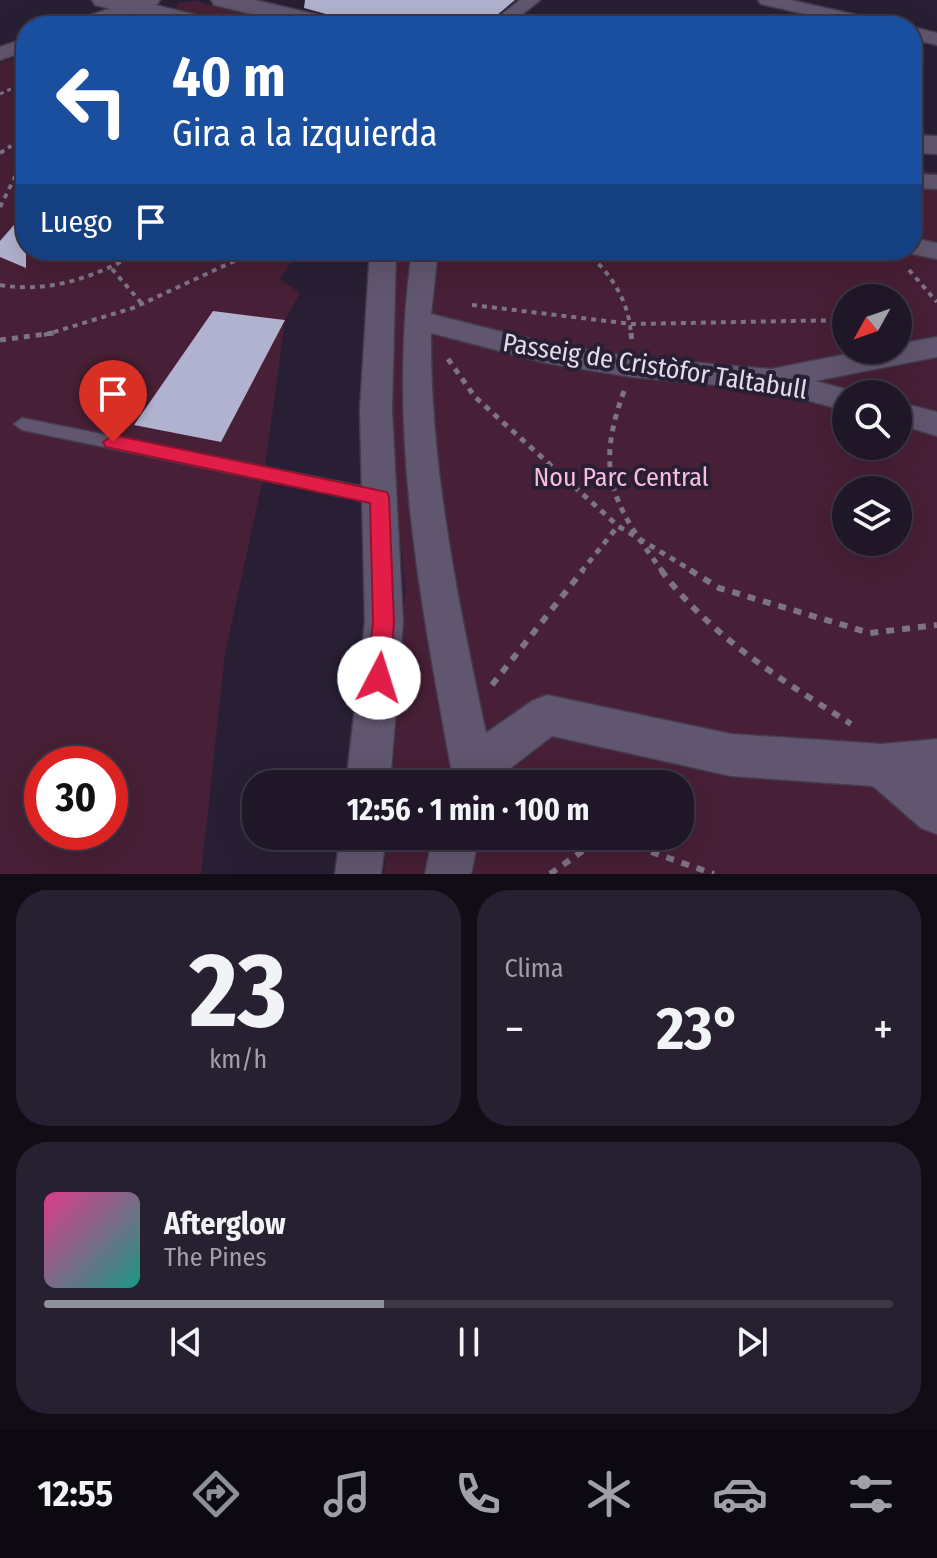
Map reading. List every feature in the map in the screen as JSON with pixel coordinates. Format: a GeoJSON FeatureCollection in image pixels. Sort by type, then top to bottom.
{"type":"FeatureCollection","features":[{"type":"Feature","properties":{"kind":"street"},"geometry":{"type":"LineString","coordinates":[[104,0],[161,8],[253,11],[280,16]]}},
{"type":"Feature","properties":{"kind":"street"},"geometry":{"type":"LineString","coordinates":[[223,0],[253,11]]}},
{"type":"Feature","properties":{"kind":"street"},"geometry":{"type":"LineString","coordinates":[[509,16],[531,0]]}},
{"type":"Feature","properties":{"kind":"street"},"geometry":{"type":"LineString","coordinates":[[767,0],[800,3],[846,16]]}},
{"type":"Feature","properties":{"kind":"street"},"geometry":{"type":"LineString","coordinates":[[124,16],[161,8],[184,16]]}},
{"type":"Feature","properties":{"kind":"street"},"geometry":{"type":"LineString","coordinates":[[369,770],[384,622],[376,410],[383,260]]}},
{"type":"Feature","properties":{"kind":"street"},"geometry":{"type":"LineString","coordinates":[[424,260],[418,317],[419,434],[433,557],[469,770]]}},
{"type":"Feature","properties":{"kind":"street","name":"Passeig de Cristòfor Taltabull"},"geometry":{"type":"LineString","coordinates":[[418,317],[546,353],[632,367],[770,379],[832,396]]}},
{"type":"Feature","properties":{"kind":"street"},"geometry":{"type":"LineString","coordinates":[[770,379],[937,347]]}},
{"type":"Feature","properties":{"kind":"street"},"geometry":{"type":"LineString","coordinates":[[912,417],[937,424]]}},
{"type":"Feature","properties":{"kind":"street"},"geometry":{"type":"LineString","coordinates":[[478,770],[547,715],[731,755],[873,748],[937,760]]}},
{"type":"Feature","properties":{"kind":"street"},"geometry":{"type":"LineString","coordinates":[[873,748],[937,812]]}},
{"type":"Feature","properties":{"kind":"street"},"geometry":{"type":"LineString","coordinates":[[358,874],[361,850]]}},
{"type":"Feature","properties":{"kind":"street"},"geometry":{"type":"LineString","coordinates":[[448,874],[453,850]]}},
{"type":"Feature","properties":{"kind":"lane"},"geometry":{"type":"LineString","coordinates":[[22,424],[380,497]]}},
{"type":"Feature","properties":{"kind":"path"},"geometry":{"type":"LineString","coordinates":[[0,207],[16,176]]}},
{"type":"Feature","properties":{"kind":"path"},"geometry":{"type":"LineString","coordinates":[[0,285],[16,289],[70,284],[112,269],[127,260]]}},
{"type":"Feature","properties":{"kind":"path"},"geometry":{"type":"LineString","coordinates":[[0,340],[99,322],[143,305],[237,260]]}},
{"type":"Feature","properties":{"kind":"path"},"geometry":{"type":"LineString","coordinates":[[596,260],[612,281],[632,324],[632,367],[610,433],[608,469],[639,541],[692,607],[749,657],[873,748]]}},
{"type":"Feature","properties":{"kind":"path"},"geometry":{"type":"LineString","coordinates":[[910,260],[937,302]]}},
{"type":"Feature","properties":{"kind":"path"},"geometry":{"type":"LineString","coordinates":[[112,269],[143,305]]}},
{"type":"Feature","properties":{"kind":"path"},"geometry":{"type":"LineString","coordinates":[[832,320],[632,324],[480,305],[448,307],[418,317],[475,397],[618,526],[639,541],[719,588],[870,633],[937,625]]}},
{"type":"Feature","properties":{"kind":"path"},"geometry":{"type":"LineString","coordinates":[[463,722],[618,526]]}},
{"type":"Feature","properties":{"kind":"path"},"geometry":{"type":"LineString","coordinates":[[550,874],[585,850]]}},
{"type":"Feature","properties":{"kind":"path"},"geometry":{"type":"LineString","coordinates":[[645,850],[714,874]]}},
{"type":"Feature","properties":{"kind":"green space"},"geometry":{"type":"Polygon","coordinates":[[[195,1],[256,16],[209,16],[175,10],[179,3],[195,1]]]}},
{"type":"Feature","properties":{"kind":"green space"},"geometry":{"type":"Polygon","coordinates":[[[16,57],[16,260],[293,260],[280,279],[300,293],[285,320],[264,474],[225,654],[201,874],[0,874],[0,63],[16,57]]]}},
{"type":"Feature","properties":{"kind":"green space","name":"Nou Parc Central"},"geometry":{"type":"Polygon","coordinates":[[[922,171],[937,172],[937,874],[384,874],[386,850],[694,850],[694,770],[393,770],[405,591],[393,459],[390,357],[395,260],[922,260],[922,171]]]}},
{"type":"Feature","properties":{"kind":"building"},"geometry":{"type":"Polygon","coordinates":[[[305,0],[515,0],[496,16],[333,16],[304,8],[305,0]]]}},
{"type":"Feature","properties":{"kind":"building"},"geometry":{"type":"Polygon","coordinates":[[[16,223],[16,260],[26,260],[26,268],[0,257],[0,241],[16,223]]]}},
{"type":"Feature","properties":{"kind":"building"},"geometry":{"type":"Polygon","coordinates":[[[213,311],[285,320],[221,442],[134,425],[213,311]]]}},
{"type":"Feature","properties":{"kind":"route"},"geometry":{"type":"LineString","coordinates":[[113,442],[380,497],[384,622],[379,678]]}}]}
